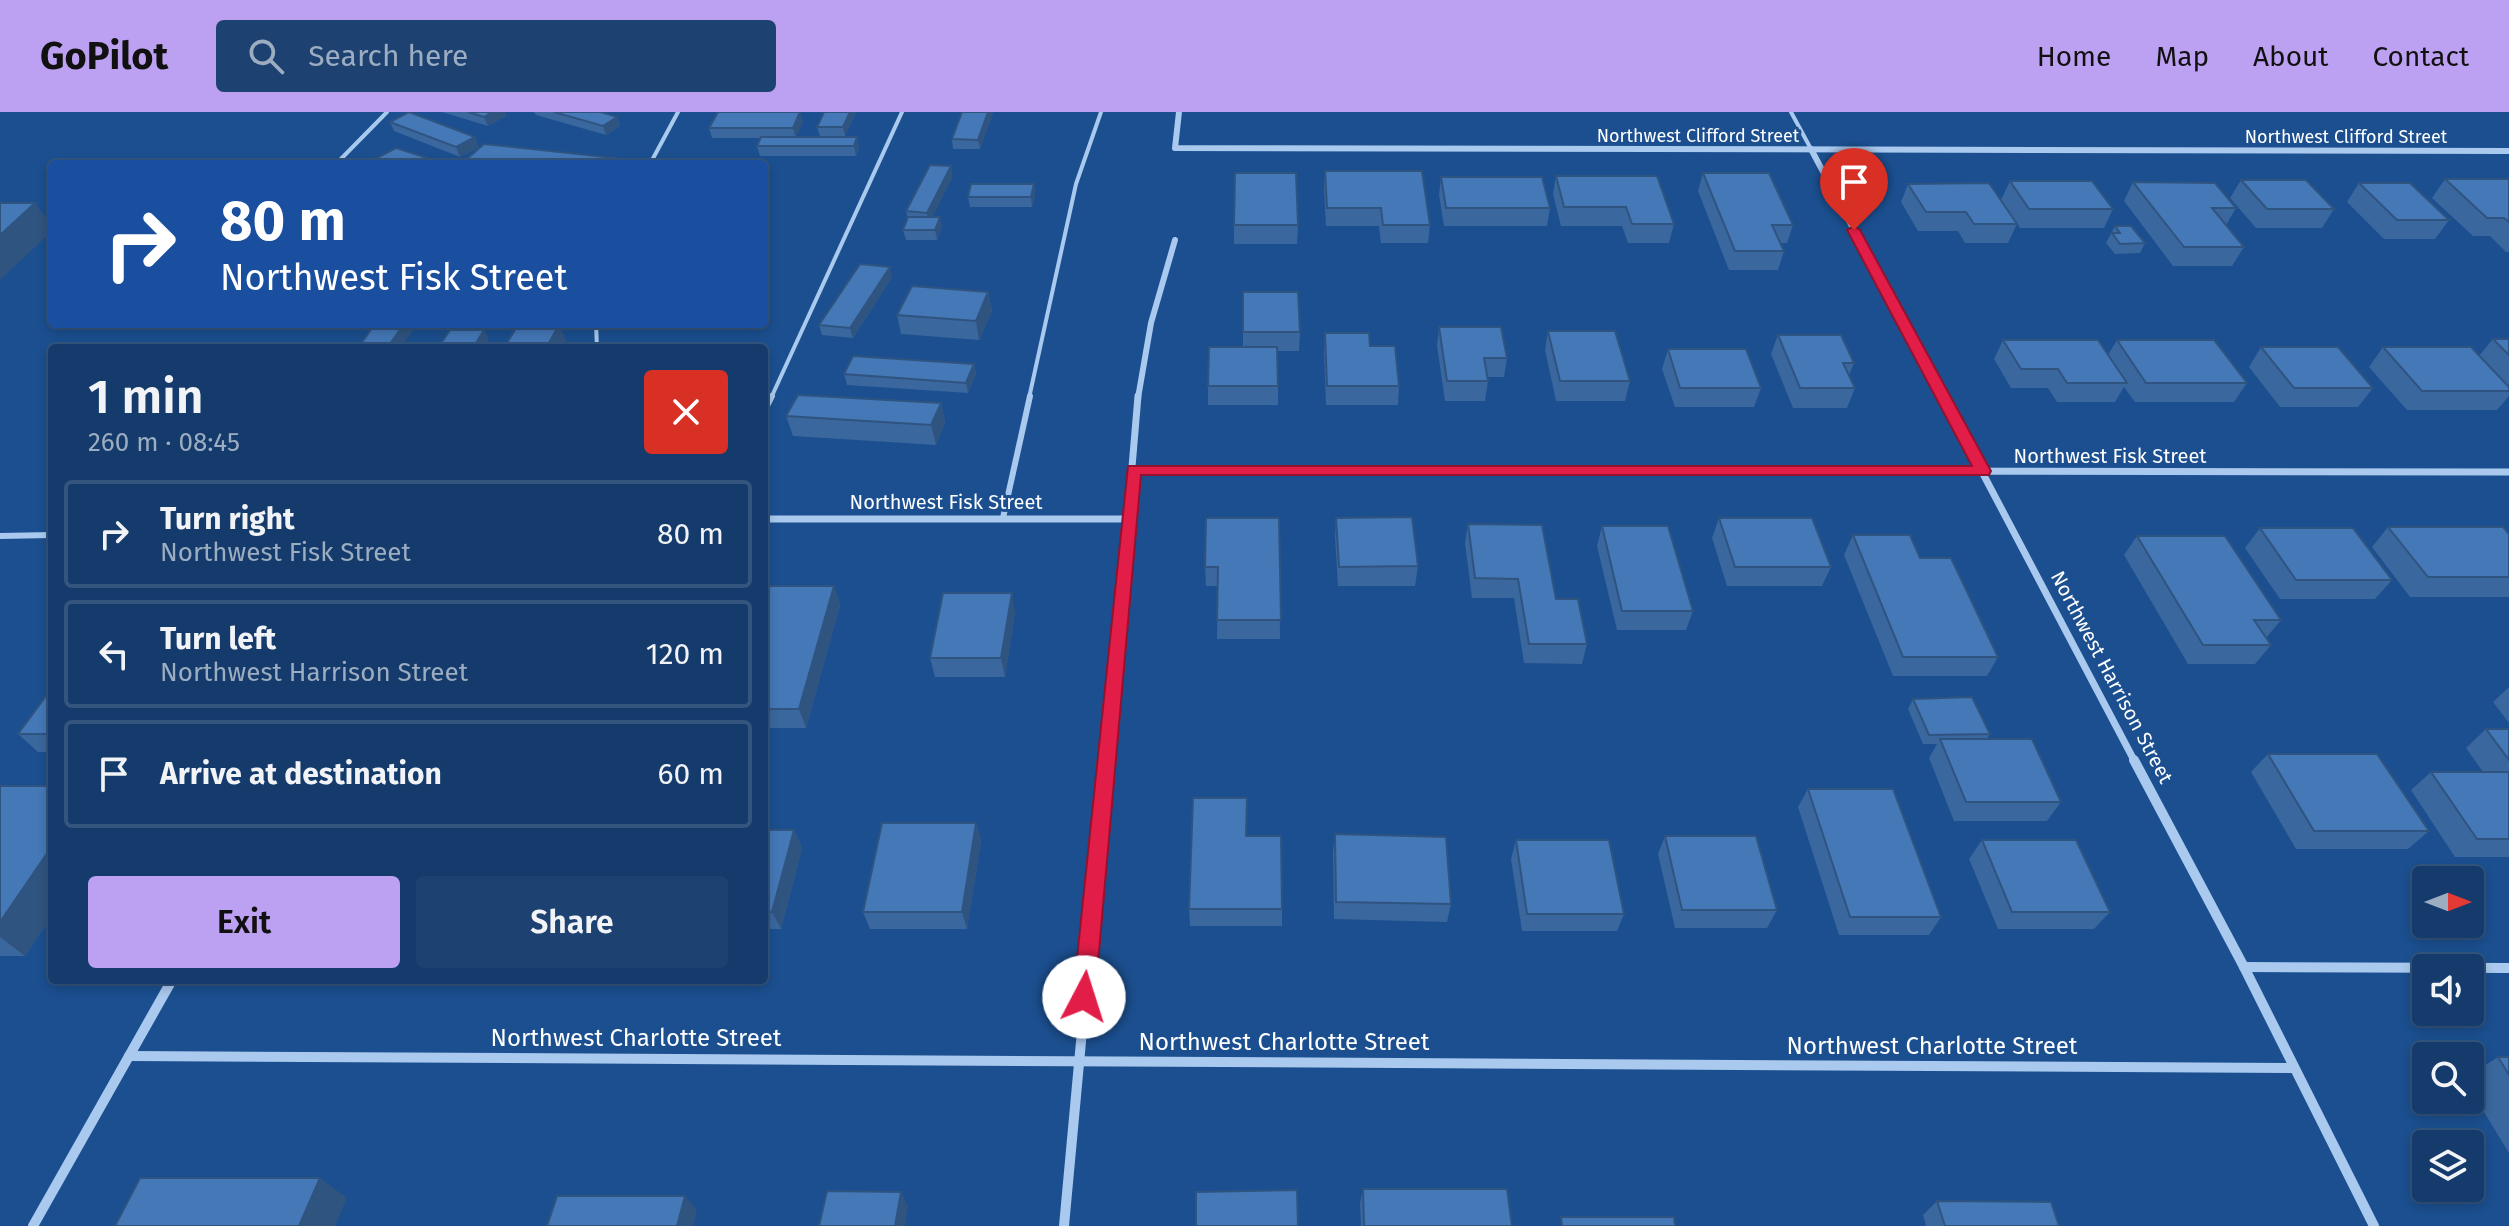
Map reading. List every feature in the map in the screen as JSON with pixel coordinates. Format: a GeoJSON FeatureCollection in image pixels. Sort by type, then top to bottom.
{"type":"FeatureCollection","features":[{"type":"Feature","properties":{"kind":"street","name":"Northwest Clifford Street"},"geometry":{"type":"LineString","coordinates":[[1179,112],[1175,148],[2509,151]]}},
{"type":"Feature","properties":{"kind":"street","name":"Northwest Harrison Street"},"geometry":{"type":"LineString","coordinates":[[1811,149],[2244,967],[2374,1226]]}},
{"type":"Feature","properties":{"kind":"street"},"geometry":{"type":"LineString","coordinates":[[1064,1226],[1134,470],[1132,430],[1161,274],[1175,240]]}},
{"type":"Feature","properties":{"kind":"street","name":"Northwest Fisk Street"},"geometry":{"type":"LineString","coordinates":[[1134,470],[2509,472]]}},
{"type":"Feature","properties":{"kind":"street","name":"Northwest Fisk Street"},"geometry":{"type":"LineString","coordinates":[[768,519],[1128,519]]}},
{"type":"Feature","properties":{"kind":"street"},"geometry":{"type":"LineString","coordinates":[[2244,967],[2509,968]]}},
{"type":"Feature","properties":{"kind":"street"},"geometry":{"type":"LineString","coordinates":[[33,1226],[170,984]]}},
{"type":"Feature","properties":{"kind":"street","name":"Northwest Charlotte Street"},"geometry":{"type":"LineString","coordinates":[[129,1056],[2294,1068]]}},
{"type":"Feature","properties":{"kind":"lane"},"geometry":{"type":"LineString","coordinates":[[340,160],[387,112]]}},
{"type":"Feature","properties":{"kind":"lane"},"geometry":{"type":"LineString","coordinates":[[652,160],[678,112]]}},
{"type":"Feature","properties":{"kind":"lane"},"geometry":{"type":"LineString","coordinates":[[768,403],[902,112]]}},
{"type":"Feature","properties":{"kind":"lane"},"geometry":{"type":"LineString","coordinates":[[1003,518],[1076,184],[1101,112]]}},
{"type":"Feature","properties":{"kind":"lane"},"geometry":{"type":"LineString","coordinates":[[1791,112],[1811,149]]}},
{"type":"Feature","properties":{"kind":"lane"},"geometry":{"type":"LineString","coordinates":[[0,536],[48,535]]}},
{"type":"Feature","properties":{"kind":"building"},"geometry":{"type":"Polygon","coordinates":[[[409,112],[475,137],[456,147],[390,122],[409,112]]]}},
{"type":"Feature","properties":{"kind":"building"},"geometry":{"type":"Polygon","coordinates":[[[468,112],[492,112],[484,117],[468,112]]]}},
{"type":"Feature","properties":{"kind":"building"},"geometry":{"type":"Polygon","coordinates":[[[554,112],[601,112],[617,117],[603,126],[554,112]]]}},
{"type":"Feature","properties":{"kind":"building"},"geometry":{"type":"Polygon","coordinates":[[[718,112],[800,112],[793,128],[709,128],[718,112]]]}},
{"type":"Feature","properties":{"kind":"building"},"geometry":{"type":"Polygon","coordinates":[[[824,112],[850,112],[843,127],[817,127],[824,112]]]}},
{"type":"Feature","properties":{"kind":"building"},"geometry":{"type":"Polygon","coordinates":[[[962,112],[988,112],[978,140],[952,139],[962,112]]]}},
{"type":"Feature","properties":{"kind":"building"},"geometry":{"type":"Polygon","coordinates":[[[761,137],[857,137],[854,146],[757,146],[761,137]]]}},
{"type":"Feature","properties":{"kind":"building"},"geometry":{"type":"Polygon","coordinates":[[[484,144],[615,158],[613,160],[466,160],[484,144]]]}},
{"type":"Feature","properties":{"kind":"building"},"geometry":{"type":"Polygon","coordinates":[[[396,148],[434,160],[373,160],[396,148]]]}},
{"type":"Feature","properties":{"kind":"building"},"geometry":{"type":"Polygon","coordinates":[[[930,165],[951,166],[927,213],[906,211],[930,165]]]}},
{"type":"Feature","properties":{"kind":"building"},"geometry":{"type":"Polygon","coordinates":[[[1325,171],[1422,171],[1430,225],[1383,225],[1381,208],[1327,208],[1325,171]]]}},
{"type":"Feature","properties":{"kind":"building"},"geometry":{"type":"Polygon","coordinates":[[[1235,173],[1296,173],[1298,225],[1234,225],[1235,173]]]}},
{"type":"Feature","properties":{"kind":"building"},"geometry":{"type":"Polygon","coordinates":[[[1703,173],[1769,173],[1793,225],[1772,225],[1784,251],[1735,251],[1703,173]]]}},
{"type":"Feature","properties":{"kind":"building"},"geometry":{"type":"Polygon","coordinates":[[[1556,176],[1657,176],[1674,224],[1632,224],[1626,207],[1564,207],[1556,176]]]}},
{"type":"Feature","properties":{"kind":"building"},"geometry":{"type":"Polygon","coordinates":[[[1441,177],[1542,177],[1550,208],[1446,208],[1441,177]]]}},
{"type":"Feature","properties":{"kind":"building"},"geometry":{"type":"Polygon","coordinates":[[[2445,179],[2509,179],[2509,222],[2504,218],[2487,218],[2445,179]]]}},
{"type":"Feature","properties":{"kind":"building"},"geometry":{"type":"Polygon","coordinates":[[[2241,180],[2306,180],[2334,209],[2267,209],[2241,180]]]}},
{"type":"Feature","properties":{"kind":"building"},"geometry":{"type":"Polygon","coordinates":[[[2010,181],[2092,181],[2113,209],[2029,209],[2010,181]]]}},
{"type":"Feature","properties":{"kind":"building"},"geometry":{"type":"Polygon","coordinates":[[[2133,182],[2215,183],[2236,208],[2212,208],[2244,247],[2184,247],[2133,182]]]}},
{"type":"Feature","properties":{"kind":"building"},"geometry":{"type":"Polygon","coordinates":[[[1989,183],[2017,224],[1974,224],[1966,212],[1926,212],[1908,184],[1989,183]]]}},
{"type":"Feature","properties":{"kind":"building"},"geometry":{"type":"Polygon","coordinates":[[[2359,183],[2410,183],[2449,220],[2397,220],[2359,183]]]}},
{"type":"Feature","properties":{"kind":"building"},"geometry":{"type":"Polygon","coordinates":[[[971,184],[1034,184],[1031,197],[968,197],[971,184]]]}},
{"type":"Feature","properties":{"kind":"building"},"geometry":{"type":"Polygon","coordinates":[[[0,203],[35,203],[0,235],[0,203]]]}},
{"type":"Feature","properties":{"kind":"building"},"geometry":{"type":"Polygon","coordinates":[[[908,217],[940,217],[935,230],[903,230],[908,217]]]}},
{"type":"Feature","properties":{"kind":"building"},"geometry":{"type":"Polygon","coordinates":[[[2115,226],[2131,226],[2145,243],[2120,244],[2112,233],[2120,233],[2115,226]]]}},
{"type":"Feature","properties":{"kind":"building"},"geometry":{"type":"Polygon","coordinates":[[[860,264],[890,267],[850,328],[819,325],[860,264]]]}},
{"type":"Feature","properties":{"kind":"building"},"geometry":{"type":"Polygon","coordinates":[[[912,286],[988,292],[976,321],[897,315],[912,286]]]}},
{"type":"Feature","properties":{"kind":"building"},"geometry":{"type":"Polygon","coordinates":[[[1243,292],[1298,292],[1300,332],[1243,332],[1243,292]]]}},
{"type":"Feature","properties":{"kind":"building"},"geometry":{"type":"Polygon","coordinates":[[[1439,327],[1501,327],[1507,358],[1484,358],[1488,381],[1447,381],[1439,327]]]}},
{"type":"Feature","properties":{"kind":"building"},"geometry":{"type":"Polygon","coordinates":[[[372,328],[401,328],[390,344],[361,344],[372,328]]]}},
{"type":"Feature","properties":{"kind":"building"},"geometry":{"type":"Polygon","coordinates":[[[516,328],[557,328],[548,344],[506,344],[516,328]]]}},
{"type":"Feature","properties":{"kind":"building"},"geometry":{"type":"Polygon","coordinates":[[[450,330],[484,330],[475,344],[441,344],[450,330]]]}},
{"type":"Feature","properties":{"kind":"building"},"geometry":{"type":"Polygon","coordinates":[[[1548,331],[1615,331],[1630,381],[1560,381],[1548,331]]]}},
{"type":"Feature","properties":{"kind":"building"},"geometry":{"type":"Polygon","coordinates":[[[1325,333],[1369,333],[1370,346],[1395,346],[1399,386],[1327,386],[1325,333]]]}},
{"type":"Feature","properties":{"kind":"building"},"geometry":{"type":"Polygon","coordinates":[[[1778,335],[1841,335],[1854,363],[1843,363],[1855,388],[1800,388],[1778,335]]]}},
{"type":"Feature","properties":{"kind":"building"},"geometry":{"type":"Polygon","coordinates":[[[2493,339],[2509,339],[2509,355],[2493,339]]]}},
{"type":"Feature","properties":{"kind":"building"},"geometry":{"type":"Polygon","coordinates":[[[2003,340],[2098,340],[2127,383],[2067,383],[2058,369],[2021,369],[2003,340]]]}},
{"type":"Feature","properties":{"kind":"building"},"geometry":{"type":"Polygon","coordinates":[[[2117,340],[2214,340],[2247,383],[2146,383],[2117,340]]]}},
{"type":"Feature","properties":{"kind":"building"},"geometry":{"type":"Polygon","coordinates":[[[1209,347],[1277,347],[1278,386],[1208,386],[1209,347]]]}},
{"type":"Feature","properties":{"kind":"building"},"geometry":{"type":"Polygon","coordinates":[[[2261,347],[2338,347],[2373,388],[2294,388],[2261,347]]]}},
{"type":"Feature","properties":{"kind":"building"},"geometry":{"type":"Polygon","coordinates":[[[2383,347],[2471,347],[2509,387],[2509,391],[2422,391],[2383,347]]]}},
{"type":"Feature","properties":{"kind":"building"},"geometry":{"type":"Polygon","coordinates":[[[1668,349],[1746,349],[1761,388],[1680,388],[1668,349]]]}},
{"type":"Feature","properties":{"kind":"building"},"geometry":{"type":"Polygon","coordinates":[[[853,356],[974,364],[966,383],[844,374],[853,356]]]}},
{"type":"Feature","properties":{"kind":"building"},"geometry":{"type":"Polygon","coordinates":[[[798,395],[941,403],[931,425],[786,416],[798,395]]]}},
{"type":"Feature","properties":{"kind":"building"},"geometry":{"type":"Polygon","coordinates":[[[1412,517],[1418,566],[1339,567],[1336,518],[1412,517]]]}},
{"type":"Feature","properties":{"kind":"building"},"geometry":{"type":"Polygon","coordinates":[[[1206,518],[1279,518],[1281,620],[1217,620],[1218,567],[1205,567],[1206,518]]]}},
{"type":"Feature","properties":{"kind":"building"},"geometry":{"type":"Polygon","coordinates":[[[1719,518],[1812,518],[1831,567],[1735,567],[1719,518]]]}},
{"type":"Feature","properties":{"kind":"building"},"geometry":{"type":"Polygon","coordinates":[[[1468,524],[1542,525],[1556,599],[1578,599],[1587,644],[1529,644],[1518,579],[1475,578],[1468,524]]]}},
{"type":"Feature","properties":{"kind":"building"},"geometry":{"type":"Polygon","coordinates":[[[1602,526],[1668,526],[1693,611],[1622,611],[1602,526]]]}},
{"type":"Feature","properties":{"kind":"building"},"geometry":{"type":"Polygon","coordinates":[[[2388,527],[2503,527],[2509,534],[2509,577],[2428,577],[2388,527]]]}},
{"type":"Feature","properties":{"kind":"building"},"geometry":{"type":"Polygon","coordinates":[[[2260,528],[2353,528],[2392,580],[2296,580],[2260,528]]]}},
{"type":"Feature","properties":{"kind":"building"},"geometry":{"type":"Polygon","coordinates":[[[1853,535],[1910,535],[1920,558],[1951,558],[1998,657],[1903,657],[1853,535]]]}},
{"type":"Feature","properties":{"kind":"building"},"geometry":{"type":"Polygon","coordinates":[[[2137,536],[2225,536],[2281,620],[2254,620],[2271,645],[2203,645],[2137,536]]]}},
{"type":"Feature","properties":{"kind":"building"},"geometry":{"type":"Polygon","coordinates":[[[768,586],[834,586],[799,709],[768,709],[768,586]]]}},
{"type":"Feature","properties":{"kind":"building"},"geometry":{"type":"Polygon","coordinates":[[[943,593],[1012,593],[1001,658],[930,658],[943,593]]]}},
{"type":"Feature","properties":{"kind":"building"},"geometry":{"type":"Polygon","coordinates":[[[48,693],[48,734],[18,734],[48,693]]]}},
{"type":"Feature","properties":{"kind":"building"},"geometry":{"type":"Polygon","coordinates":[[[1972,697],[1990,734],[1929,735],[1913,699],[1972,697]]]}},
{"type":"Feature","properties":{"kind":"building"},"geometry":{"type":"Polygon","coordinates":[[[2486,729],[2509,729],[2509,760],[2486,729]]]}},
{"type":"Feature","properties":{"kind":"building"},"geometry":{"type":"Polygon","coordinates":[[[1940,739],[2032,739],[2061,802],[1966,802],[1940,739]]]}},
{"type":"Feature","properties":{"kind":"building"},"geometry":{"type":"Polygon","coordinates":[[[2268,754],[2377,754],[2429,831],[2314,831],[2268,754]]]}},
{"type":"Feature","properties":{"kind":"building"},"geometry":{"type":"Polygon","coordinates":[[[2431,772],[2509,772],[2509,839],[2477,839],[2431,772]]]}},
{"type":"Feature","properties":{"kind":"building"},"geometry":{"type":"Polygon","coordinates":[[[0,786],[48,786],[48,852],[0,922],[0,786]]]}},
{"type":"Feature","properties":{"kind":"building"},"geometry":{"type":"Polygon","coordinates":[[[1808,789],[1893,789],[1941,917],[1850,917],[1808,789]]]}},
{"type":"Feature","properties":{"kind":"building"},"geometry":{"type":"Polygon","coordinates":[[[1193,798],[1247,798],[1246,836],[1281,836],[1282,909],[1189,909],[1193,798]]]}},
{"type":"Feature","properties":{"kind":"building"},"geometry":{"type":"Polygon","coordinates":[[[882,823],[976,823],[962,912],[863,912],[882,823]]]}},
{"type":"Feature","properties":{"kind":"building"},"geometry":{"type":"Polygon","coordinates":[[[768,830],[794,830],[772,912],[768,912],[768,830]]]}},
{"type":"Feature","properties":{"kind":"building"},"geometry":{"type":"Polygon","coordinates":[[[1335,834],[1446,837],[1451,904],[1336,902],[1335,834]]]}},
{"type":"Feature","properties":{"kind":"building"},"geometry":{"type":"Polygon","coordinates":[[[1665,836],[1756,836],[1777,910],[1682,910],[1665,836]]]}},
{"type":"Feature","properties":{"kind":"building"},"geometry":{"type":"Polygon","coordinates":[[[1516,840],[1609,840],[1624,914],[1527,914],[1516,840]]]}},
{"type":"Feature","properties":{"kind":"building"},"geometry":{"type":"Polygon","coordinates":[[[1982,840],[2076,840],[2110,912],[2012,912],[1982,840]]]}},
{"type":"Feature","properties":{"kind":"building"},"geometry":{"type":"Polygon","coordinates":[[[2498,1057],[2509,1057],[2509,1075],[2498,1057]]]}},
{"type":"Feature","properties":{"kind":"building"},"geometry":{"type":"Polygon","coordinates":[[[140,1178],[320,1178],[299,1226],[115,1226],[140,1178]]]}},
{"type":"Feature","properties":{"kind":"building"},"geometry":{"type":"Polygon","coordinates":[[[1363,1189],[1507,1189],[1512,1226],[1364,1226],[1363,1189]]]}},
{"type":"Feature","properties":{"kind":"building"},"geometry":{"type":"Polygon","coordinates":[[[1297,1190],[1298,1226],[1196,1226],[1196,1192],[1297,1190]]]}},
{"type":"Feature","properties":{"kind":"building"},"geometry":{"type":"Polygon","coordinates":[[[827,1191],[901,1192],[895,1226],[819,1226],[827,1191]]]}},
{"type":"Feature","properties":{"kind":"building"},"geometry":{"type":"Polygon","coordinates":[[[557,1196],[685,1196],[677,1226],[547,1226],[557,1196]]]}},
{"type":"Feature","properties":{"kind":"building"},"geometry":{"type":"Polygon","coordinates":[[[1937,1201],[2051,1202],[2059,1226],[1945,1226],[1937,1201]]]}},
{"type":"Feature","properties":{"kind":"building"},"geometry":{"type":"Polygon","coordinates":[[[1561,1217],[1674,1217],[1675,1226],[1562,1226],[1561,1217]]]}},
{"type":"Feature","properties":{"kind":"route"},"geometry":{"type":"LineString","coordinates":[[1084,997],[1134,470],[1983,471],[1854,230]]}}]}
